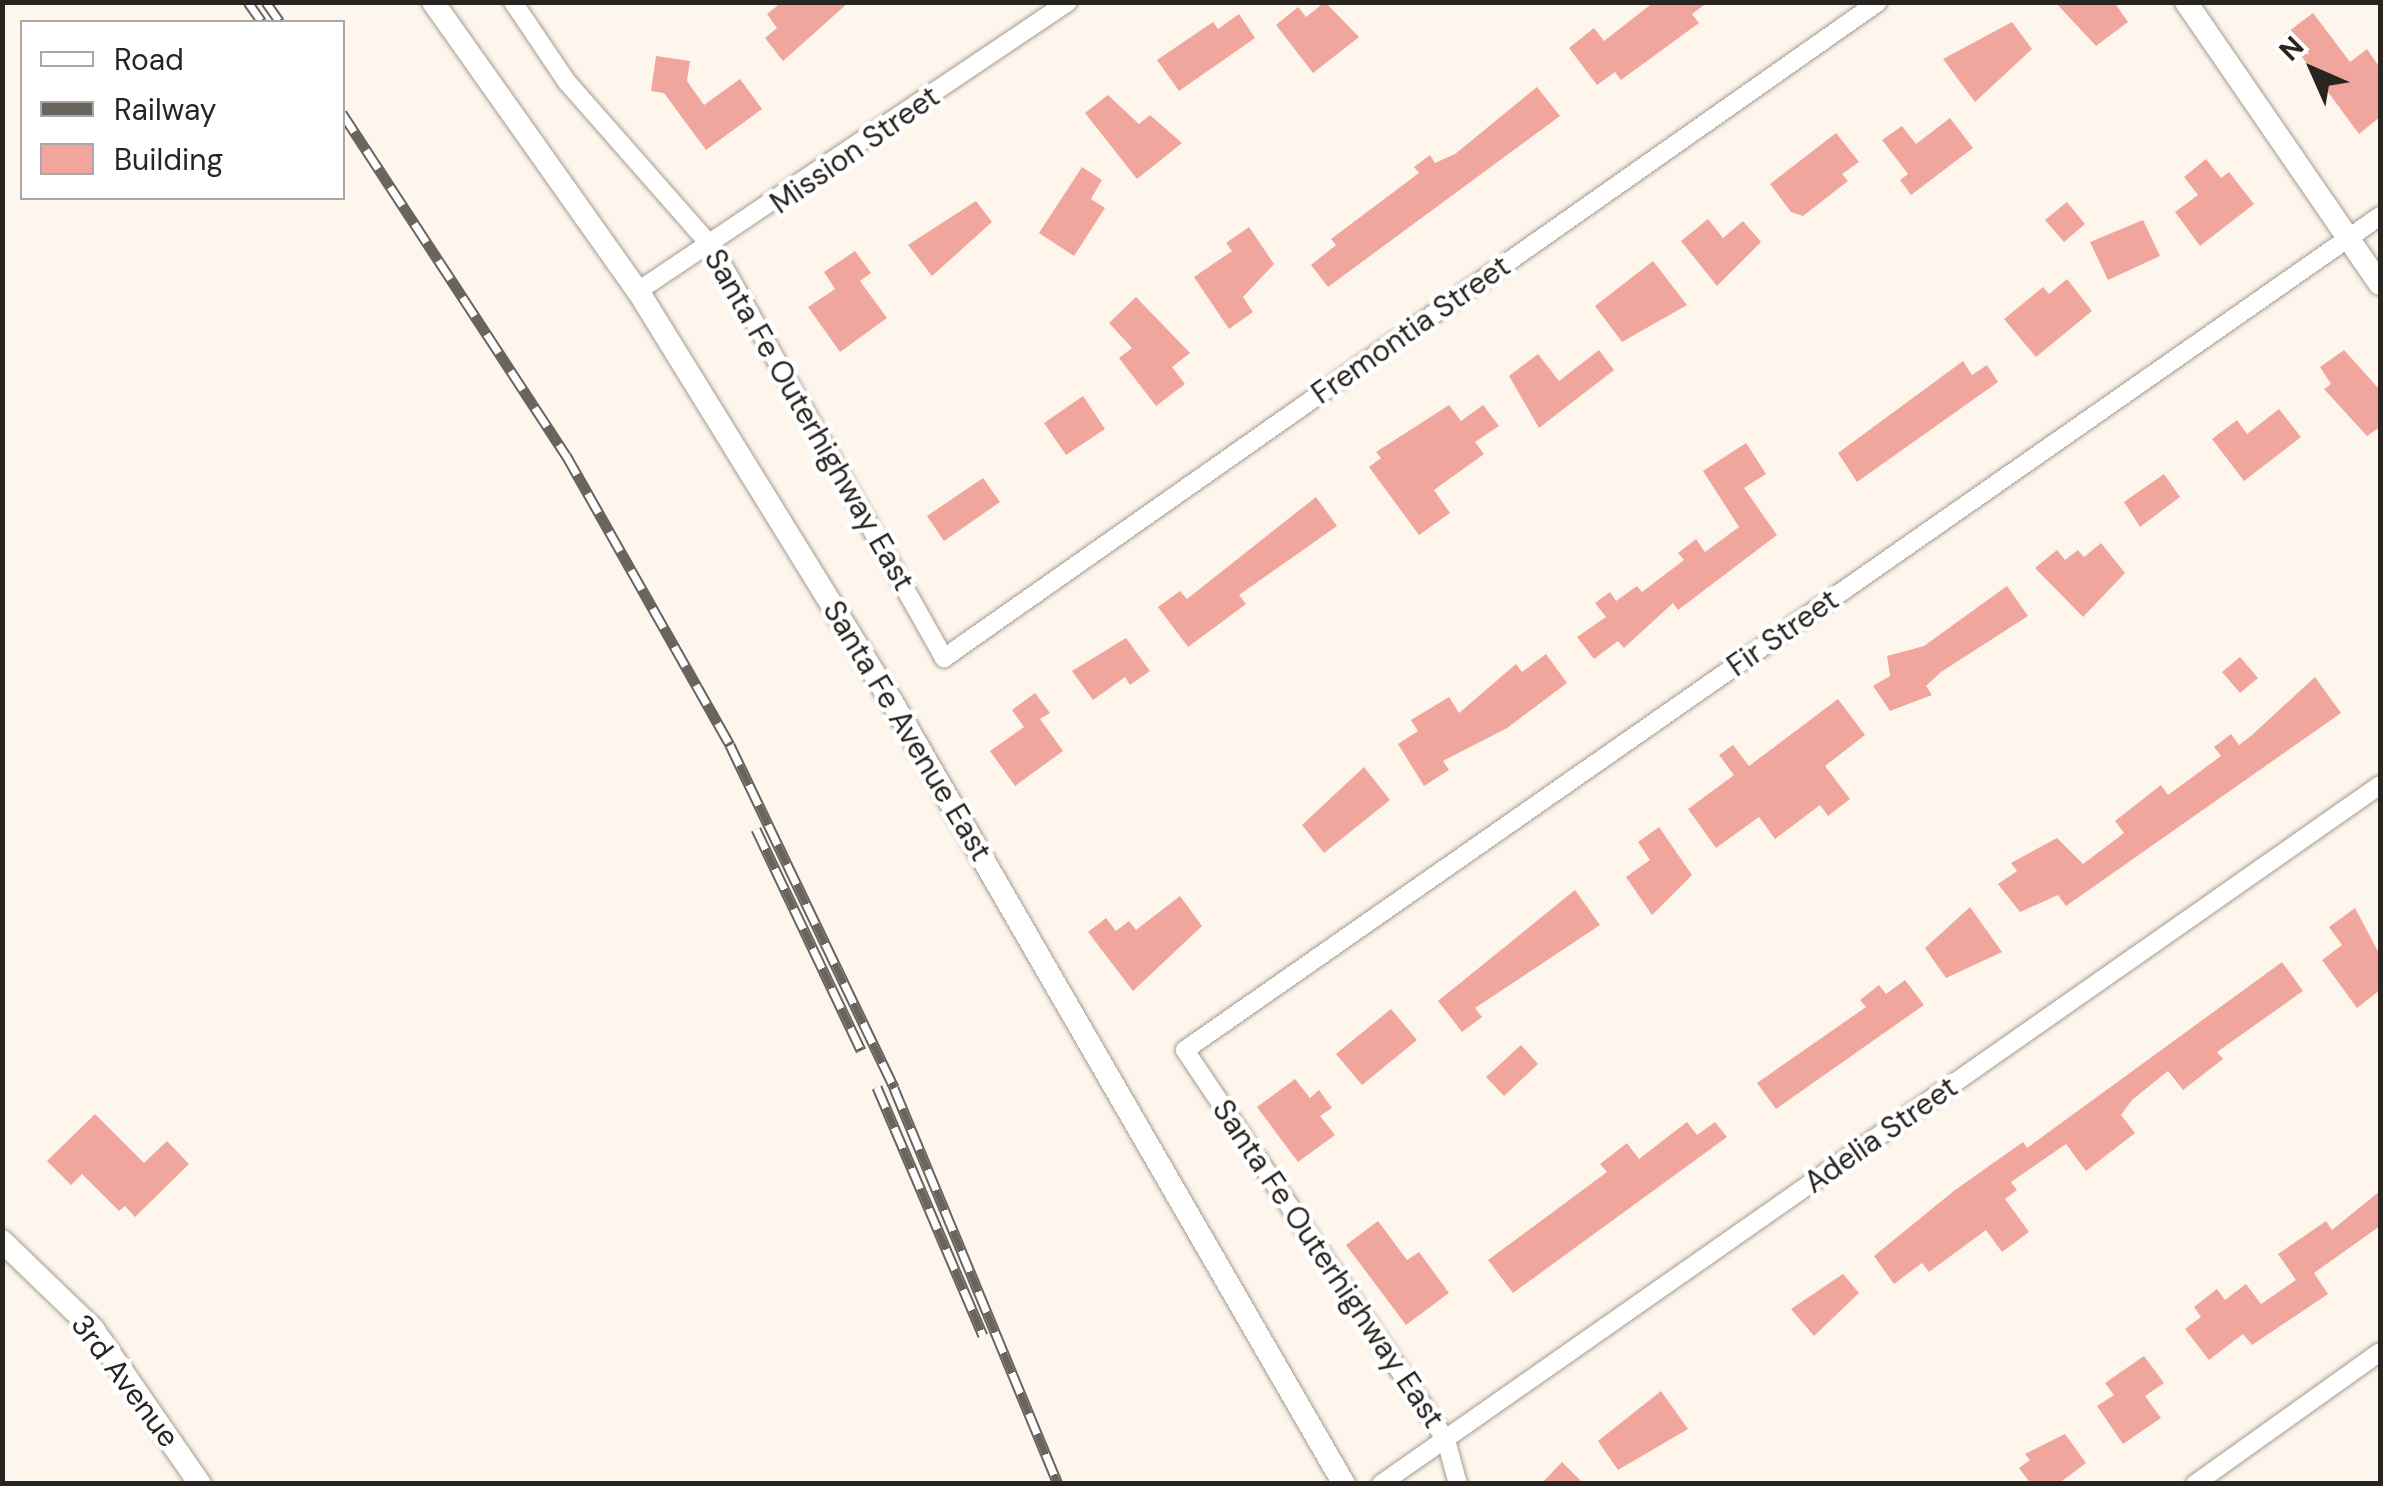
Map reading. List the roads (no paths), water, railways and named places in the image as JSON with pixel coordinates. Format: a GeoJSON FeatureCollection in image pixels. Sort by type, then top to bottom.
{"type":"FeatureCollection","features":[{"type":"Feature","properties":{"kind":"street","name":"Santa Fe Avenue East"},"geometry":{"type":"LineString","coordinates":[[433,2],[638,291],[892,700],[1344,1484]]}},
{"type":"Feature","properties":{"kind":"street","name":"Santa Fe Outerhighway East"},"geometry":{"type":"LineString","coordinates":[[514,2],[567,82],[714,248],[944,658]]}},
{"type":"Feature","properties":{"kind":"street","name":"Mission Street"},"geometry":{"type":"LineString","coordinates":[[638,291],[714,248],[1068,2]]}},
{"type":"Feature","properties":{"kind":"street","name":"Fremontia Street"},"geometry":{"type":"LineString","coordinates":[[944,658],[1878,2]]}},
{"type":"Feature","properties":{"kind":"street"},"geometry":{"type":"LineString","coordinates":[[2186,2],[2380,284]]}},
{"type":"Feature","properties":{"kind":"street","name":"Fir Street"},"geometry":{"type":"LineString","coordinates":[[1185,1050],[2380,216]]}},
{"type":"Feature","properties":{"kind":"street","name":"Adelia Street"},"geometry":{"type":"LineString","coordinates":[[1381,1484],[2380,785]]}},
{"type":"Feature","properties":{"kind":"street","name":"Santa Fe Outerhighway East"},"geometry":{"type":"LineString","coordinates":[[1185,1050],[1446,1440],[1458,1484]]}},
{"type":"Feature","properties":{"kind":"street","name":"3rd Avenue"},"geometry":{"type":"LineString","coordinates":[[2,1240],[93,1329],[200,1484]]}},
{"type":"Feature","properties":{"kind":"street"},"geometry":{"type":"LineString","coordinates":[[2195,1484],[2380,1352]]}},
{"type":"Feature","properties":{"kind":"railway"},"geometry":{"type":"LineString","coordinates":[[248,2],[261,20]]}},
{"type":"Feature","properties":{"kind":"railway"},"geometry":{"type":"LineString","coordinates":[[266,2],[279,20]]}},
{"type":"Feature","properties":{"kind":"railway"},"geometry":{"type":"LineString","coordinates":[[345,118],[566,455],[730,745],[894,1088],[1058,1484]]}},
{"type":"Feature","properties":{"kind":"railway"},"geometry":{"type":"LineString","coordinates":[[756,829],[861,1050]]}},
{"type":"Feature","properties":{"kind":"railway"},"geometry":{"type":"LineString","coordinates":[[877,1087],[983,1335]]}}]}
